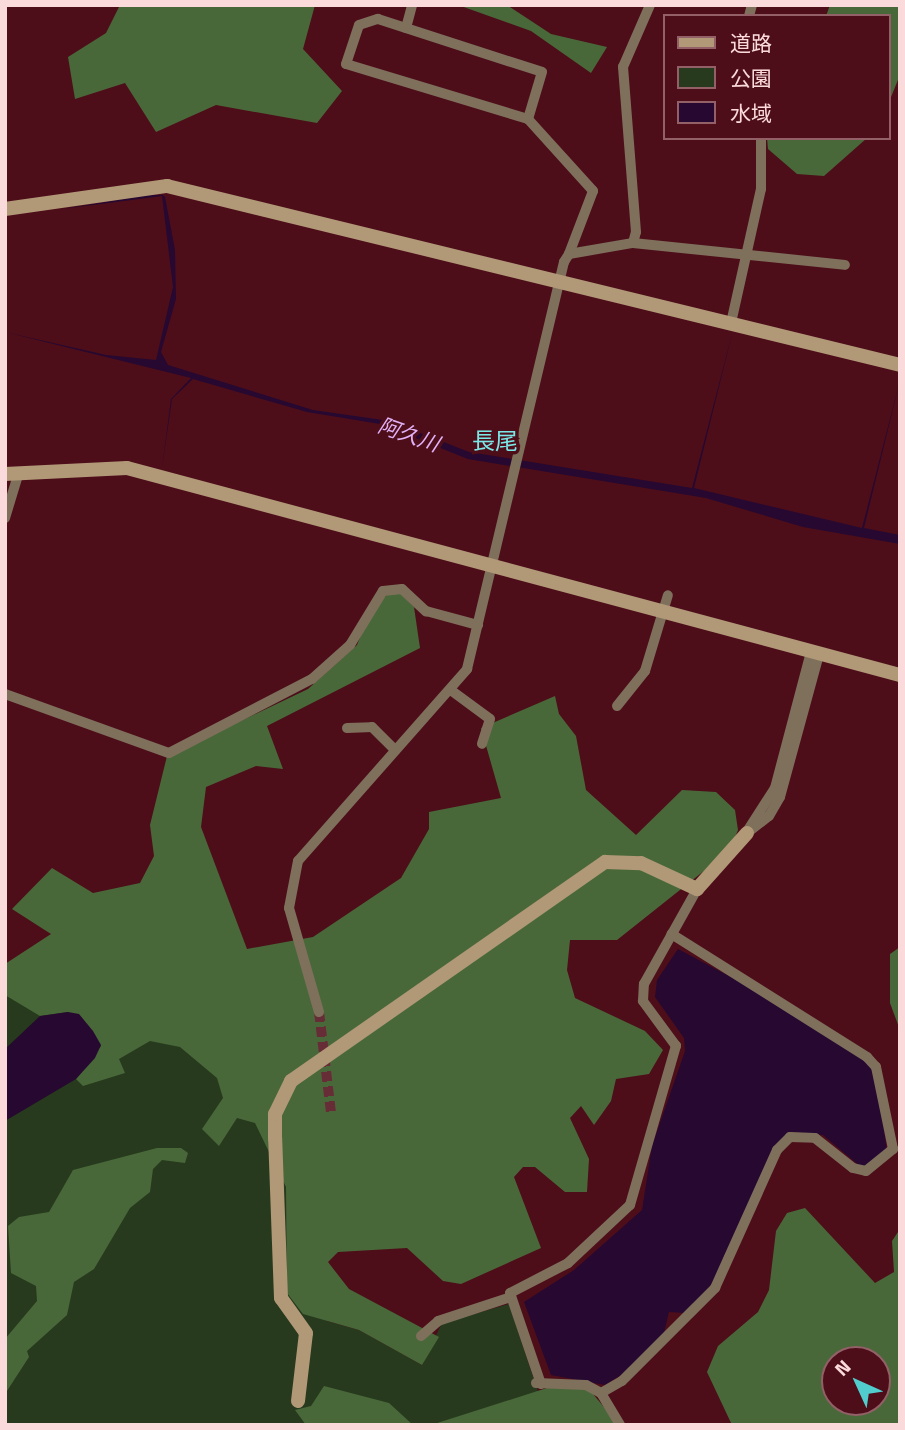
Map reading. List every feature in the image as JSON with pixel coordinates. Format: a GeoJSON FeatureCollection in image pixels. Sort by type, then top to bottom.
{"type":"FeatureCollection","features":[{"type":"Feature","properties":{"kind":"street"},"geometry":{"type":"LineString","coordinates":[[406,28],[412,5]]}},
{"type":"Feature","properties":{"kind":"street"},"geometry":{"type":"LineString","coordinates":[[633,243],[633,173],[623,66],[650,5]]}},
{"type":"Feature","properties":{"kind":"street"},"geometry":{"type":"LineString","coordinates":[[319,1012],[289,908],[298,860],[395,750],[452,691],[467,669],[569,254],[593,191],[528,119],[346,64],[359,25],[378,19],[542,72],[528,119]]}},
{"type":"Feature","properties":{"kind":"street"},"geometry":{"type":"LineString","coordinates":[[731,323],[761,189],[761,140]]}},
{"type":"Feature","properties":{"kind":"street"},"geometry":{"type":"LineString","coordinates":[[5,209],[167,186],[900,365]]}},
{"type":"Feature","properties":{"kind":"street"},"geometry":{"type":"LineString","coordinates":[[569,254],[633,243],[745,257],[845,265]]}},
{"type":"Feature","properties":{"kind":"street"},"geometry":{"type":"LineString","coordinates":[[5,519],[12,473],[127,468],[492,570],[900,675]]}},
{"type":"Feature","properties":{"kind":"street"},"geometry":{"type":"LineString","coordinates":[[5,694],[169,752],[312,680],[350,645],[383,591],[402,589],[426,611],[478,625]]}},
{"type":"Feature","properties":{"kind":"street"},"geometry":{"type":"LineString","coordinates":[[617,706],[645,671],[668,595]]}},
{"type":"Feature","properties":{"kind":"street"},"geometry":{"type":"LineString","coordinates":[[421,1336],[438,1321],[511,1297],[568,1263],[630,1205],[644,1143],[673,1069],[672,1037],[643,1001],[644,984],[697,889],[747,833],[769,816],[785,787],[815,653]]}},
{"type":"Feature","properties":{"kind":"street"},"geometry":{"type":"LineString","coordinates":[[452,691],[490,719],[482,744]]}},
{"type":"Feature","properties":{"kind":"street"},"geometry":{"type":"LineString","coordinates":[[347,728],[372,727],[395,750]]}},
{"type":"Feature","properties":{"kind":"street"},"geometry":{"type":"LineString","coordinates":[[298,1401],[306,1333],[281,1298],[275,1138],[275,1114],[291,1081],[605,862],[641,863],[697,889]]}},
{"type":"Feature","properties":{"kind":"street"},"geometry":{"type":"LineString","coordinates":[[601,1393],[622,1381],[715,1288],[776,1150],[790,1137],[815,1138],[853,1168],[866,1171],[893,1149],[876,1067],[867,1057],[672,934]]}},
{"type":"Feature","properties":{"kind":"street"},"geometry":{"type":"LineString","coordinates":[[511,1297],[538,1383],[586,1385],[601,1393],[620,1425]]}},
{"type":"Feature","properties":{"kind":"green space"},"geometry":{"type":"Polygon","coordinates":[[[120,5],[315,5],[303,49],[342,91],[317,123],[216,105],[156,132],[125,83],[75,99],[68,57],[106,33],[120,5]]]}},
{"type":"Feature","properties":{"kind":"green space"},"geometry":{"type":"Polygon","coordinates":[[[458,5],[507,5],[551,34],[607,47],[591,73],[531,31],[458,5]]]}},
{"type":"Feature","properties":{"kind":"green space"},"geometry":{"type":"Polygon","coordinates":[[[830,5],[900,5],[900,75],[891,97],[891,14],[827,14],[830,5]]]}},
{"type":"Feature","properties":{"kind":"green space"},"geometry":{"type":"Polygon","coordinates":[[[767,140],[865,140],[824,176],[797,174],[768,149],[767,140]]]}},
{"type":"Feature","properties":{"kind":"green space"},"geometry":{"type":"Polygon","coordinates":[[[389,593],[400,593],[414,607],[420,648],[267,726],[283,769],[256,766],[206,787],[201,827],[247,949],[313,937],[401,878],[429,829],[429,812],[501,798],[481,728],[555,696],[559,714],[576,736],[586,790],[636,835],[682,790],[716,792],[735,810],[738,830],[729,851],[617,940],[570,940],[567,970],[575,998],[645,1031],[663,1050],[649,1074],[616,1079],[611,1101],[594,1125],[581,1106],[570,1118],[589,1159],[587,1192],[565,1192],[535,1167],[523,1167],[514,1177],[541,1248],[461,1284],[443,1281],[407,1248],[338,1252],[328,1262],[349,1289],[439,1337],[422,1365],[359,1330],[303,1314],[287,1293],[286,1187],[255,1123],[237,1118],[219,1146],[202,1129],[223,1098],[217,1078],[180,1047],[150,1041],[119,1059],[125,1073],[83,1086],[76,1079],[101,1046],[68,1012],[40,1016],[5,995],[5,964],[51,934],[12,909],[52,868],[93,893],[140,883],[154,856],[150,825],[167,756],[308,689],[357,645],[371,610],[389,593]]]}},
{"type":"Feature","properties":{"kind":"green space"},"geometry":{"type":"Polygon","coordinates":[[[900,947],[900,1030],[890,1003],[890,954],[900,947]]]}},
{"type":"Feature","properties":{"kind":"green space"},"geometry":{"type":"Polygon","coordinates":[[[61,979],[251,1073],[327,1321],[359,1330],[422,1365],[442,1323],[509,1304],[549,1425],[5,1425],[5,989],[61,979]]]}},
{"type":"Feature","properties":{"kind":"green space"},"geometry":{"type":"Polygon","coordinates":[[[157,1148],[181,1148],[188,1153],[185,1163],[162,1160],[153,1169],[150,1192],[130,1208],[94,1269],[74,1282],[67,1315],[27,1351],[29,1357],[5,1394],[5,1339],[37,1301],[36,1286],[11,1273],[8,1226],[19,1217],[49,1212],[73,1170],[157,1148]]]}},
{"type":"Feature","properties":{"kind":"green space"},"geometry":{"type":"Polygon","coordinates":[[[805,1208],[875,1283],[894,1272],[892,1241],[900,1229],[900,1425],[732,1425],[707,1372],[718,1346],[758,1312],[769,1290],[776,1231],[787,1213],[805,1208]]]}},
{"type":"Feature","properties":{"kind":"green space"},"geometry":{"type":"Polygon","coordinates":[[[324,1386],[389,1403],[413,1425],[306,1425],[295,1410],[311,1406],[324,1386]]]}},
{"type":"Feature","properties":{"kind":"green space"},"geometry":{"type":"Polygon","coordinates":[[[553,1386],[588,1388],[619,1425],[431,1425],[553,1386]]]}},
{"type":"Feature","properties":{"kind":"water","name":"阿久川"},"geometry":{"type":"Polygon","coordinates":[[[163,195],[165,197],[175,250],[176,299],[161,352],[168,365],[313,410],[390,421],[469,452],[692,488],[733,330],[694,488],[862,528],[900,380],[864,528],[900,535],[900,544],[803,527],[706,498],[468,459],[380,424],[307,412],[193,379],[172,399],[162,468],[171,399],[191,378],[5,332],[106,355],[156,360],[173,287],[162,196],[62,209],[163,195]]]}},
{"type":"Feature","properties":{"kind":"water"},"geometry":{"type":"Polygon","coordinates":[[[678,949],[785,1006],[876,1067],[887,1153],[876,1164],[861,1167],[823,1135],[791,1132],[715,1281],[685,1313],[669,1312],[664,1333],[629,1370],[605,1385],[551,1375],[524,1302],[574,1270],[642,1210],[652,1146],[685,1051],[684,1038],[655,997],[657,980],[678,949]]]}},
{"type":"Feature","properties":{"kind":"water"},"geometry":{"type":"Polygon","coordinates":[[[68,1012],[79,1014],[93,1031],[101,1045],[95,1058],[76,1079],[5,1121],[5,1049],[40,1016],[68,1012]]]}},
{"type":"Feature","properties":{"kind":"tunnel"},"geometry":{"type":"LineString","coordinates":[[319,1012],[331,1113]]}},
{"type":"Feature","properties":{"kind":"district","name":"長尾"},"geometry":{"type":"Point","coordinates":[495,441]}}]}
